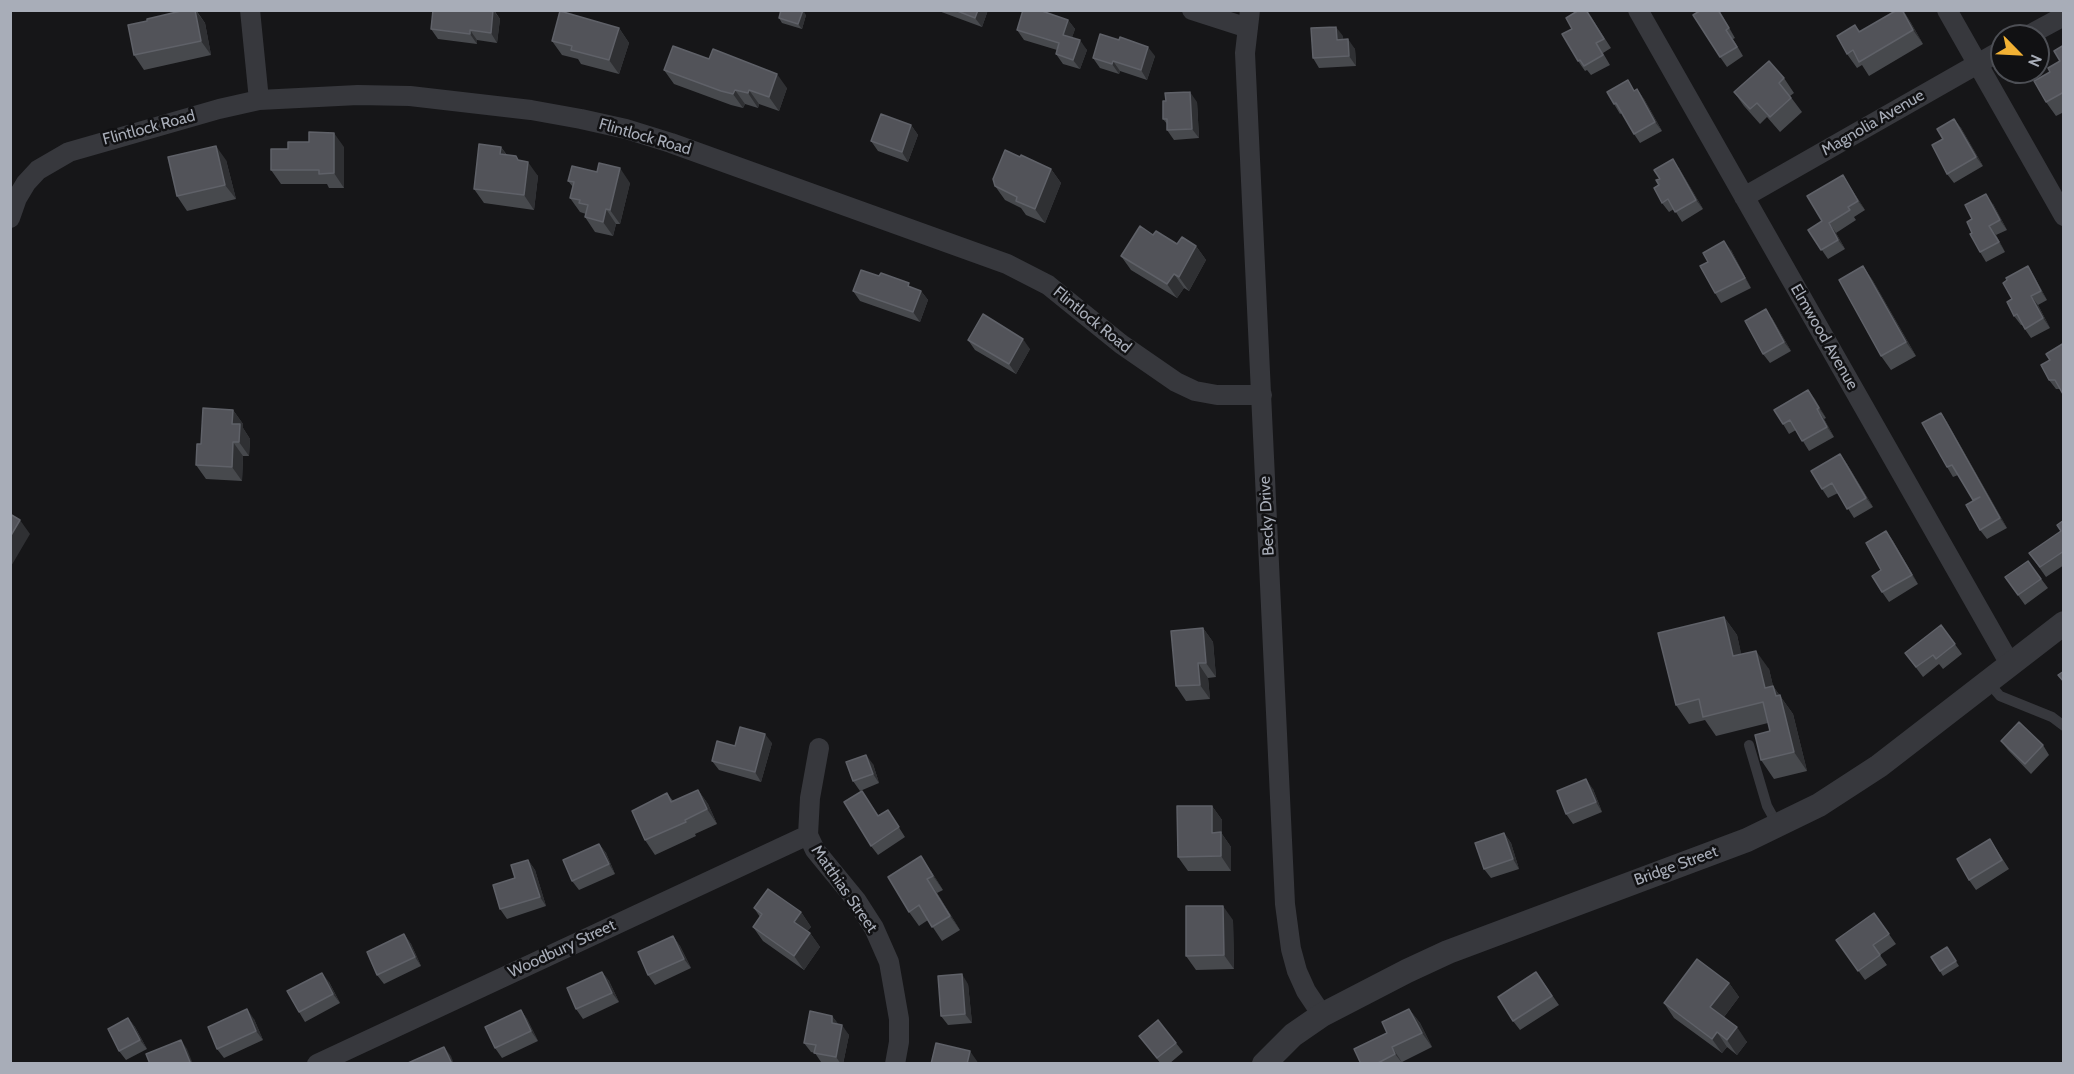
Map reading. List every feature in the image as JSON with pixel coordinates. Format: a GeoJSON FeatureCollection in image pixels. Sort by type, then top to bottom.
{"type":"FeatureCollection","features":[{"type":"Feature","properties":{"kind":"street"},"geometry":{"type":"LineString","coordinates":[[249,10],[258,100]]}},
{"type":"Feature","properties":{"kind":"street"},"geometry":{"type":"LineString","coordinates":[[1192,10],[1249,19]]}},
{"type":"Feature","properties":{"kind":"street","name":"Elmwood Avenue"},"geometry":{"type":"LineString","coordinates":[[1638,10],[2010,664]]}},
{"type":"Feature","properties":{"kind":"street"},"geometry":{"type":"LineString","coordinates":[[1947,10],[2064,216]]}},
{"type":"Feature","properties":{"kind":"street"},"geometry":{"type":"LineString","coordinates":[[2049,24],[2064,16]]}},
{"type":"Feature","properties":{"kind":"street","name":"Becky Drive"},"geometry":{"type":"LineString","coordinates":[[1249,19],[1245,53],[1285,904],[1291,949],[1297,971],[1306,991],[1322,1015]]}},
{"type":"Feature","properties":{"kind":"street","name":"Magnolia Avenue"},"geometry":{"type":"LineString","coordinates":[[1744,196],[1990,57]]}},
{"type":"Feature","properties":{"kind":"street","name":"Flintlock Road"},"geometry":{"type":"LineString","coordinates":[[10,218],[17,198],[26,183],[38,170],[69,152],[258,100],[358,95],[410,96],[531,110],[581,118],[626,129],[746,169],[1007,264],[1048,285],[1121,344],[1176,382],[1195,391],[1217,395],[1262,395]]}},
{"type":"Feature","properties":{"kind":"street","name":"Bridge Street"},"geometry":{"type":"LineString","coordinates":[[1264,1064],[1293,1035],[1322,1015],[1448,952],[1747,840],[1840,793],[1879,766],[2064,623]]}},
{"type":"Feature","properties":{"kind":"street","name":"Matthias Street"},"geometry":{"type":"LineString","coordinates":[[819,748],[810,798],[808,835],[815,850],[849,891],[874,928],[889,962],[899,1019],[900,1042],[895,1064]]}},
{"type":"Feature","properties":{"kind":"street","name":"Woodbury Street"},"geometry":{"type":"LineString","coordinates":[[317,1064],[808,835]]}},
{"type":"Feature","properties":{"kind":"lane"},"geometry":{"type":"LineString","coordinates":[[1988,682],[2000,696],[2052,717],[2064,726]]}},
{"type":"Feature","properties":{"kind":"lane"},"geometry":{"type":"LineString","coordinates":[[1749,745],[1767,806],[1778,826]]}},
{"type":"Feature","properties":{"kind":"building"},"geometry":{"type":"Polygon","coordinates":[[[185,10],[195,10],[201,41],[134,55],[128,25],[185,10]]]}},
{"type":"Feature","properties":{"kind":"building"},"geometry":{"type":"Polygon","coordinates":[[[433,10],[493,10],[491,33],[470,30],[470,34],[431,29],[433,10]]]}},
{"type":"Feature","properties":{"kind":"building"},"geometry":{"type":"Polygon","coordinates":[[[781,10],[803,10],[798,24],[779,18],[781,10]]]}},
{"type":"Feature","properties":{"kind":"building"},"geometry":{"type":"Polygon","coordinates":[[[955,10],[978,10],[975,18],[955,10]]]}},
{"type":"Feature","properties":{"kind":"building"},"geometry":{"type":"Polygon","coordinates":[[[1023,10],[1039,10],[1068,20],[1063,35],[1080,40],[1073,60],[1056,54],[1059,43],[1017,30],[1023,10]]]}},
{"type":"Feature","properties":{"kind":"building"},"geometry":{"type":"Polygon","coordinates":[[[1579,10],[1586,10],[1604,39],[1596,43],[1603,55],[1584,66],[1580,60],[1578,61],[1562,34],[1572,29],[1566,18],[1579,10]]]}},
{"type":"Feature","properties":{"kind":"building"},"geometry":{"type":"Polygon","coordinates":[[[1701,10],[1718,10],[1729,28],[1726,30],[1737,47],[1720,57],[1693,15],[1701,10]]]}},
{"type":"Feature","properties":{"kind":"building"},"geometry":{"type":"Polygon","coordinates":[[[1897,10],[1902,10],[1913,30],[1859,62],[1853,50],[1847,54],[1837,36],[1855,25],[1859,32],[1897,10]]]}},
{"type":"Feature","properties":{"kind":"building"},"geometry":{"type":"Polygon","coordinates":[[[560,11],[619,28],[609,60],[571,50],[572,46],[552,41],[560,11]]]}},
{"type":"Feature","properties":{"kind":"building"},"geometry":{"type":"Polygon","coordinates":[[[1336,27],[1337,40],[1348,39],[1349,56],[1313,58],[1311,28],[1336,27]]]}},
{"type":"Feature","properties":{"kind":"building"},"geometry":{"type":"Polygon","coordinates":[[[1100,34],[1119,40],[1120,37],[1148,47],[1141,70],[1113,61],[1112,64],[1093,58],[1100,34]]]}},
{"type":"Feature","properties":{"kind":"building"},"geometry":{"type":"Polygon","coordinates":[[[2064,45],[2064,92],[2046,102],[2036,84],[2050,84],[2050,67],[2060,61],[2054,51],[2064,45]]]}},
{"type":"Feature","properties":{"kind":"building"},"geometry":{"type":"Polygon","coordinates":[[[673,46],[709,59],[713,49],[777,74],[769,97],[749,90],[748,93],[735,90],[733,94],[721,91],[664,70],[673,46]]]}},
{"type":"Feature","properties":{"kind":"building"},"geometry":{"type":"Polygon","coordinates":[[[1769,61],[1784,78],[1779,83],[1791,98],[1770,117],[1757,103],[1750,109],[1734,92],[1769,61]]]}},
{"type":"Feature","properties":{"kind":"building"},"geometry":{"type":"Polygon","coordinates":[[[1628,80],[1634,91],[1637,89],[1655,122],[1634,134],[1607,92],[1628,80]]]}},
{"type":"Feature","properties":{"kind":"building"},"geometry":{"type":"Polygon","coordinates":[[[1190,92],[1192,129],[1167,130],[1167,119],[1163,119],[1165,93],[1190,92]]]}},
{"type":"Feature","properties":{"kind":"building"},"geometry":{"type":"Polygon","coordinates":[[[881,114],[911,125],[902,152],[871,141],[881,114]]]}},
{"type":"Feature","properties":{"kind":"building"},"geometry":{"type":"Polygon","coordinates":[[[1954,119],[1976,157],[1947,174],[1932,145],[1943,139],[1937,129],[1954,119]]]}},
{"type":"Feature","properties":{"kind":"building"},"geometry":{"type":"Polygon","coordinates":[[[309,132],[334,133],[334,173],[319,174],[319,170],[271,170],[271,149],[288,149],[288,142],[309,142],[309,132]]]}},
{"type":"Feature","properties":{"kind":"building"},"geometry":{"type":"Polygon","coordinates":[[[479,144],[501,147],[500,154],[516,156],[518,160],[528,162],[524,195],[474,189],[479,144]]]}},
{"type":"Feature","properties":{"kind":"building"},"geometry":{"type":"Polygon","coordinates":[[[216,146],[225,185],[177,196],[168,157],[216,146]]]}},
{"type":"Feature","properties":{"kind":"building"},"geometry":{"type":"Polygon","coordinates":[[[1005,150],[1051,169],[1035,209],[1016,201],[1017,197],[995,186],[993,179],[1005,150]]]}},
{"type":"Feature","properties":{"kind":"building"},"geometry":{"type":"Polygon","coordinates":[[[1673,159],[1696,200],[1675,212],[1668,199],[1662,203],[1654,188],[1659,185],[1656,180],[1660,179],[1654,170],[1673,159]]]}},
{"type":"Feature","properties":{"kind":"building"},"geometry":{"type":"Polygon","coordinates":[[[599,163],[620,168],[610,210],[606,209],[603,222],[585,217],[588,205],[570,198],[574,182],[568,181],[572,166],[597,172],[599,163]]]}},
{"type":"Feature","properties":{"kind":"building"},"geometry":{"type":"Polygon","coordinates":[[[1843,175],[1858,201],[1848,207],[1850,210],[1829,223],[1838,240],[1821,250],[1808,230],[1822,221],[1807,196],[1843,175]]]}},
{"type":"Feature","properties":{"kind":"building"},"geometry":{"type":"Polygon","coordinates":[[[1986,194],[2000,220],[1989,226],[1999,242],[1980,252],[1970,234],[1972,233],[1967,222],[1972,219],[1965,205],[1986,194]]]}},
{"type":"Feature","properties":{"kind":"building"},"geometry":{"type":"Polygon","coordinates":[[[1140,226],[1153,235],[1156,231],[1177,244],[1182,237],[1196,246],[1179,277],[1174,274],[1167,284],[1121,256],[1140,226]]]}},
{"type":"Feature","properties":{"kind":"building"},"geometry":{"type":"Polygon","coordinates":[[[1724,241],[1745,278],[1715,293],[1700,266],[1708,262],[1703,253],[1724,241]]]}},
{"type":"Feature","properties":{"kind":"building"},"geometry":{"type":"Polygon","coordinates":[[[1863,266],[1906,342],[1881,356],[1839,280],[1863,266]]]}},
{"type":"Feature","properties":{"kind":"building"},"geometry":{"type":"Polygon","coordinates":[[[2028,266],[2041,291],[2031,296],[2043,318],[2025,329],[2017,314],[2014,316],[2007,302],[2012,299],[2003,283],[2007,280],[2006,278],[2028,266]]]}},
{"type":"Feature","properties":{"kind":"building"},"geometry":{"type":"Polygon","coordinates":[[[861,270],[879,276],[881,273],[909,283],[908,286],[921,291],[913,312],[853,291],[861,270]]]}},
{"type":"Feature","properties":{"kind":"building"},"geometry":{"type":"Polygon","coordinates":[[[1766,309],[1784,342],[1763,354],[1745,321],[1766,309]]]}},
{"type":"Feature","properties":{"kind":"building"},"geometry":{"type":"Polygon","coordinates":[[[983,314],[1023,339],[1009,364],[968,340],[983,314]]]}},
{"type":"Feature","properties":{"kind":"building"},"geometry":{"type":"Polygon","coordinates":[[[2064,343],[2064,396],[2055,380],[2049,380],[2041,365],[2050,360],[2046,354],[2064,343]]]}},
{"type":"Feature","properties":{"kind":"building"},"geometry":{"type":"Polygon","coordinates":[[[1808,390],[1827,427],[1802,441],[1790,420],[1783,424],[1774,410],[1808,390]]]}},
{"type":"Feature","properties":{"kind":"building"},"geometry":{"type":"Polygon","coordinates":[[[203,408],[233,410],[232,424],[240,424],[239,442],[233,442],[232,467],[196,465],[197,444],[201,444],[203,408]]]}},
{"type":"Feature","properties":{"kind":"building"},"geometry":{"type":"Polygon","coordinates":[[[1941,413],[2000,518],[1980,530],[1966,505],[1980,497],[1973,500],[1952,465],[1947,467],[1922,423],[1941,413]]]}},
{"type":"Feature","properties":{"kind":"building"},"geometry":{"type":"Polygon","coordinates":[[[1840,454],[1866,498],[1847,509],[1832,483],[1822,489],[1811,471],[1840,454]]]}},
{"type":"Feature","properties":{"kind":"building"},"geometry":{"type":"Polygon","coordinates":[[[10,514],[20,520],[10,537],[10,514]]]}},
{"type":"Feature","properties":{"kind":"building"},"geometry":{"type":"Polygon","coordinates":[[[2064,520],[2064,551],[2040,567],[2029,553],[2061,531],[2057,525],[2064,520]]]}},
{"type":"Feature","properties":{"kind":"building"},"geometry":{"type":"Polygon","coordinates":[[[1886,531],[1912,575],[1882,592],[1872,576],[1881,570],[1866,543],[1886,531]]]}},
{"type":"Feature","properties":{"kind":"building"},"geometry":{"type":"Polygon","coordinates":[[[2028,561],[2041,579],[2018,595],[2005,577],[2028,561]]]}},
{"type":"Feature","properties":{"kind":"building"},"geometry":{"type":"Polygon","coordinates":[[[1724,617],[1733,656],[1756,651],[1765,688],[1773,686],[1776,696],[1780,695],[1794,752],[1761,760],[1755,735],[1770,731],[1763,702],[1703,717],[1699,699],[1676,705],[1658,633],[1724,617]]]}},
{"type":"Feature","properties":{"kind":"building"},"geometry":{"type":"Polygon","coordinates":[[[1941,625],[1955,644],[1936,659],[1933,655],[1916,667],[1905,653],[1941,625]]]}},
{"type":"Feature","properties":{"kind":"building"},"geometry":{"type":"Polygon","coordinates":[[[1203,628],[1206,663],[1198,663],[1200,685],[1176,686],[1171,631],[1203,628]]]}},
{"type":"Feature","properties":{"kind":"building"},"geometry":{"type":"Polygon","coordinates":[[[2064,671],[2064,682],[2058,675],[2064,671]]]}},
{"type":"Feature","properties":{"kind":"building"},"geometry":{"type":"Polygon","coordinates":[[[2019,722],[2043,745],[2025,764],[2001,741],[2019,722]]]}},
{"type":"Feature","properties":{"kind":"building"},"geometry":{"type":"Polygon","coordinates":[[[740,727],[765,734],[755,772],[712,761],[717,741],[735,746],[740,727]]]}},
{"type":"Feature","properties":{"kind":"building"},"geometry":{"type":"Polygon","coordinates":[[[866,755],[873,774],[853,781],[846,762],[866,755]]]}},
{"type":"Feature","properties":{"kind":"building"},"geometry":{"type":"Polygon","coordinates":[[[1586,779],[1596,802],[1566,814],[1557,791],[1586,779]]]}},
{"type":"Feature","properties":{"kind":"building"},"geometry":{"type":"Polygon","coordinates":[[[698,790],[707,809],[685,820],[686,822],[645,840],[632,811],[667,793],[671,802],[698,790]]]}},
{"type":"Feature","properties":{"kind":"building"},"geometry":{"type":"Polygon","coordinates":[[[862,791],[878,816],[888,810],[899,827],[871,846],[844,802],[862,791]]]}},
{"type":"Feature","properties":{"kind":"building"},"geometry":{"type":"Polygon","coordinates":[[[1177,806],[1212,806],[1212,833],[1221,832],[1221,856],[1178,857],[1177,806]]]}},
{"type":"Feature","properties":{"kind":"building"},"geometry":{"type":"Polygon","coordinates":[[[1504,833],[1513,859],[1484,869],[1475,843],[1504,833]]]}},
{"type":"Feature","properties":{"kind":"building"},"geometry":{"type":"Polygon","coordinates":[[[1990,839],[2002,860],[1969,880],[1957,859],[1990,839]]]}},
{"type":"Feature","properties":{"kind":"building"},"geometry":{"type":"Polygon","coordinates":[[[599,844],[609,864],[572,881],[563,860],[599,844]]]}},
{"type":"Feature","properties":{"kind":"building"},"geometry":{"type":"Polygon","coordinates":[[[921,856],[933,876],[927,879],[950,916],[932,927],[919,905],[909,912],[888,877],[921,856]]]}},
{"type":"Feature","properties":{"kind":"building"},"geometry":{"type":"Polygon","coordinates":[[[528,860],[540,897],[500,909],[493,885],[515,878],[511,865],[528,860]]]}},
{"type":"Feature","properties":{"kind":"building"},"geometry":{"type":"Polygon","coordinates":[[[768,889],[801,912],[794,922],[810,933],[794,956],[753,927],[762,914],[754,908],[768,889]]]}},
{"type":"Feature","properties":{"kind":"building"},"geometry":{"type":"Polygon","coordinates":[[[1186,906],[1223,906],[1224,955],[1186,956],[1186,906]]]}},
{"type":"Feature","properties":{"kind":"building"},"geometry":{"type":"Polygon","coordinates":[[[1874,913],[1889,934],[1873,945],[1880,955],[1858,971],[1836,940],[1874,913]]]}},
{"type":"Feature","properties":{"kind":"building"},"geometry":{"type":"Polygon","coordinates":[[[404,934],[415,957],[377,975],[367,952],[404,934]]]}},
{"type":"Feature","properties":{"kind":"building"},"geometry":{"type":"Polygon","coordinates":[[[673,936],[684,959],[648,975],[638,952],[673,936]]]}},
{"type":"Feature","properties":{"kind":"building"},"geometry":{"type":"Polygon","coordinates":[[[1947,947],[1956,961],[1940,971],[1931,957],[1947,947]]]}},
{"type":"Feature","properties":{"kind":"building"},"geometry":{"type":"Polygon","coordinates":[[[1697,959],[1729,983],[1710,1007],[1737,1027],[1727,1040],[1717,1032],[1712,1039],[1664,1003],[1697,959]]]}},
{"type":"Feature","properties":{"kind":"building"},"geometry":{"type":"Polygon","coordinates":[[[602,972],[612,993],[576,1009],[567,988],[602,972]]]}},
{"type":"Feature","properties":{"kind":"building"},"geometry":{"type":"Polygon","coordinates":[[[1536,972],[1552,996],[1513,1021],[1498,997],[1536,972]]]}},
{"type":"Feature","properties":{"kind":"building"},"geometry":{"type":"Polygon","coordinates":[[[322,973],[333,994],[299,1012],[287,991],[322,973]]]}},
{"type":"Feature","properties":{"kind":"building"},"geometry":{"type":"Polygon","coordinates":[[[962,974],[965,1014],[941,1016],[938,976],[962,974]]]}},
{"type":"Feature","properties":{"kind":"building"},"geometry":{"type":"Polygon","coordinates":[[[247,1009],[256,1031],[217,1049],[208,1027],[247,1009]]]}},
{"type":"Feature","properties":{"kind":"building"},"geometry":{"type":"Polygon","coordinates":[[[1409,1009],[1422,1033],[1392,1047],[1395,1054],[1376,1064],[1361,1064],[1354,1049],[1387,1033],[1382,1022],[1409,1009]]]}},
{"type":"Feature","properties":{"kind":"building"},"geometry":{"type":"Polygon","coordinates":[[[521,1010],[531,1031],[495,1048],[485,1027],[521,1010]]]}},
{"type":"Feature","properties":{"kind":"building"},"geometry":{"type":"Polygon","coordinates":[[[810,1011],[832,1016],[832,1023],[842,1025],[836,1057],[814,1053],[816,1045],[804,1043],[810,1011]]]}},
{"type":"Feature","properties":{"kind":"building"},"geometry":{"type":"Polygon","coordinates":[[[128,1018],[140,1040],[119,1051],[108,1029],[128,1018]]]}},
{"type":"Feature","properties":{"kind":"building"},"geometry":{"type":"Polygon","coordinates":[[[1158,1020],[1176,1043],[1157,1058],[1139,1036],[1158,1020]]]}},
{"type":"Feature","properties":{"kind":"building"},"geometry":{"type":"Polygon","coordinates":[[[181,1040],[190,1062],[150,1064],[146,1054],[181,1040]]]}},
{"type":"Feature","properties":{"kind":"building"},"geometry":{"type":"Polygon","coordinates":[[[936,1043],[970,1051],[967,1064],[931,1064],[936,1043]]]}},
{"type":"Feature","properties":{"kind":"building"},"geometry":{"type":"Polygon","coordinates":[[[444,1047],[452,1064],[408,1064],[408,1063],[444,1047]]]}}]}
